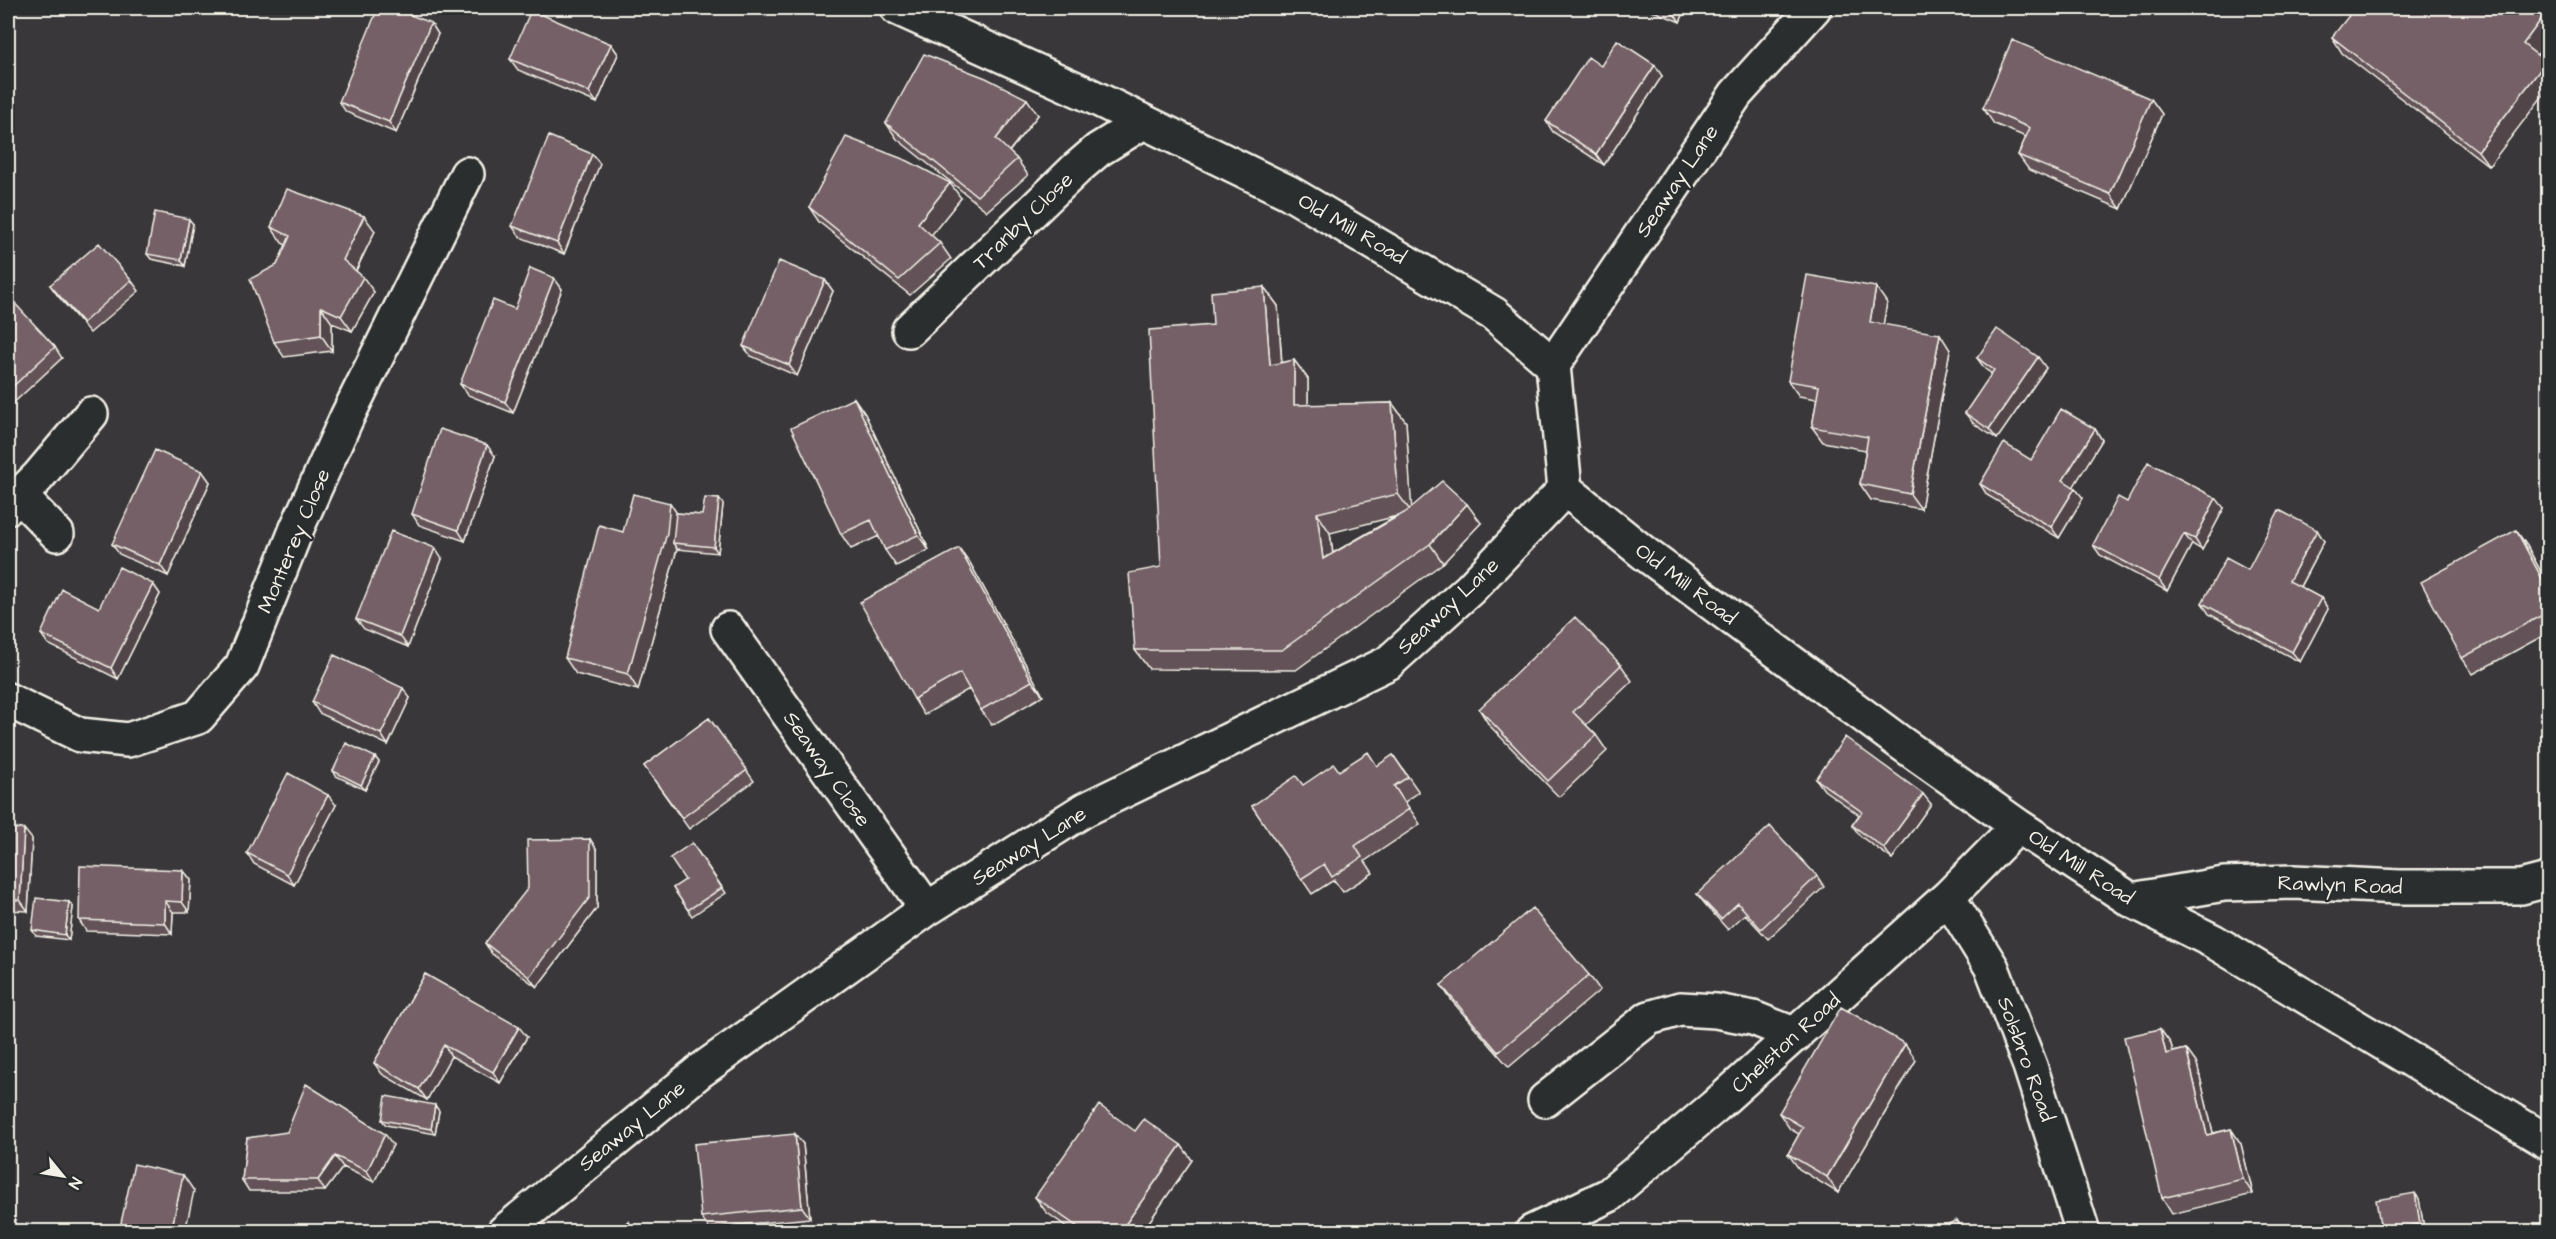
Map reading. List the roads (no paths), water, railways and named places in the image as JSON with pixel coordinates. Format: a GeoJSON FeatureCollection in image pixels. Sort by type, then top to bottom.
{"type":"FeatureCollection","features":[{"type":"Feature","properties":{"kind":"street","name":"Old Mill Road"},"geometry":{"type":"LineString","coordinates":[[897,8],[1288,192],[1494,314],[1552,365]]}},
{"type":"Feature","properties":{"kind":"street","name":"Seaway Lane"},"geometry":{"type":"LineString","coordinates":[[1552,365],[1736,94],[1814,8]]}},
{"type":"Feature","properties":{"kind":"street","name":"Tranby Close"},"geometry":{"type":"LineString","coordinates":[[909,330],[1084,162],[1098,150],[1143,122]]}},
{"type":"Feature","properties":{"kind":"street","name":"Monterey Close"},"geometry":{"type":"LineString","coordinates":[[8,700],[80,735],[128,740],[198,717],[242,666],[297,528],[347,417],[467,174]]}},
{"type":"Feature","properties":{"kind":"street"},"geometry":{"type":"LineString","coordinates":[[1552,365],[1565,489]]}},
{"type":"Feature","properties":{"kind":"street"},"geometry":{"type":"LineString","coordinates":[[57,534],[13,501],[91,414]]}},
{"type":"Feature","properties":{"kind":"street","name":"Old Mill Road"},"geometry":{"type":"LineString","coordinates":[[1565,489],[1644,553],[1898,741],[2018,826],[2131,900],[2213,941],[2548,1142]]}},
{"type":"Feature","properties":{"kind":"street","name":"Seaway Lane"},"geometry":{"type":"LineString","coordinates":[[504,1232],[700,1071],[927,909],[1084,810],[1388,663],[1470,589],[1565,489]]}},
{"type":"Feature","properties":{"kind":"street","name":"Seaway Close"},"geometry":{"type":"LineString","coordinates":[[728,629],[927,909]]}},
{"type":"Feature","properties":{"kind":"street","name":"Chelston Road"},"geometry":{"type":"LineString","coordinates":[[1532,1232],[1609,1195],[1796,1035],[1948,897],[2018,826]]}},
{"type":"Feature","properties":{"kind":"street","name":"Rawlyn Road"},"geometry":{"type":"LineString","coordinates":[[2131,900],[2224,884],[2294,882],[2400,887],[2521,887],[2548,880]]}},
{"type":"Feature","properties":{"kind":"street","name":"Solsbro Road"},"geometry":{"type":"LineString","coordinates":[[1948,897],[1992,968],[2030,1066],[2083,1232]]}},
{"type":"Feature","properties":{"kind":"street"},"geometry":{"type":"LineString","coordinates":[[1545,1100],[1649,1018],[1680,1009],[1716,1011],[1753,1018],[1796,1035]]}}]}
